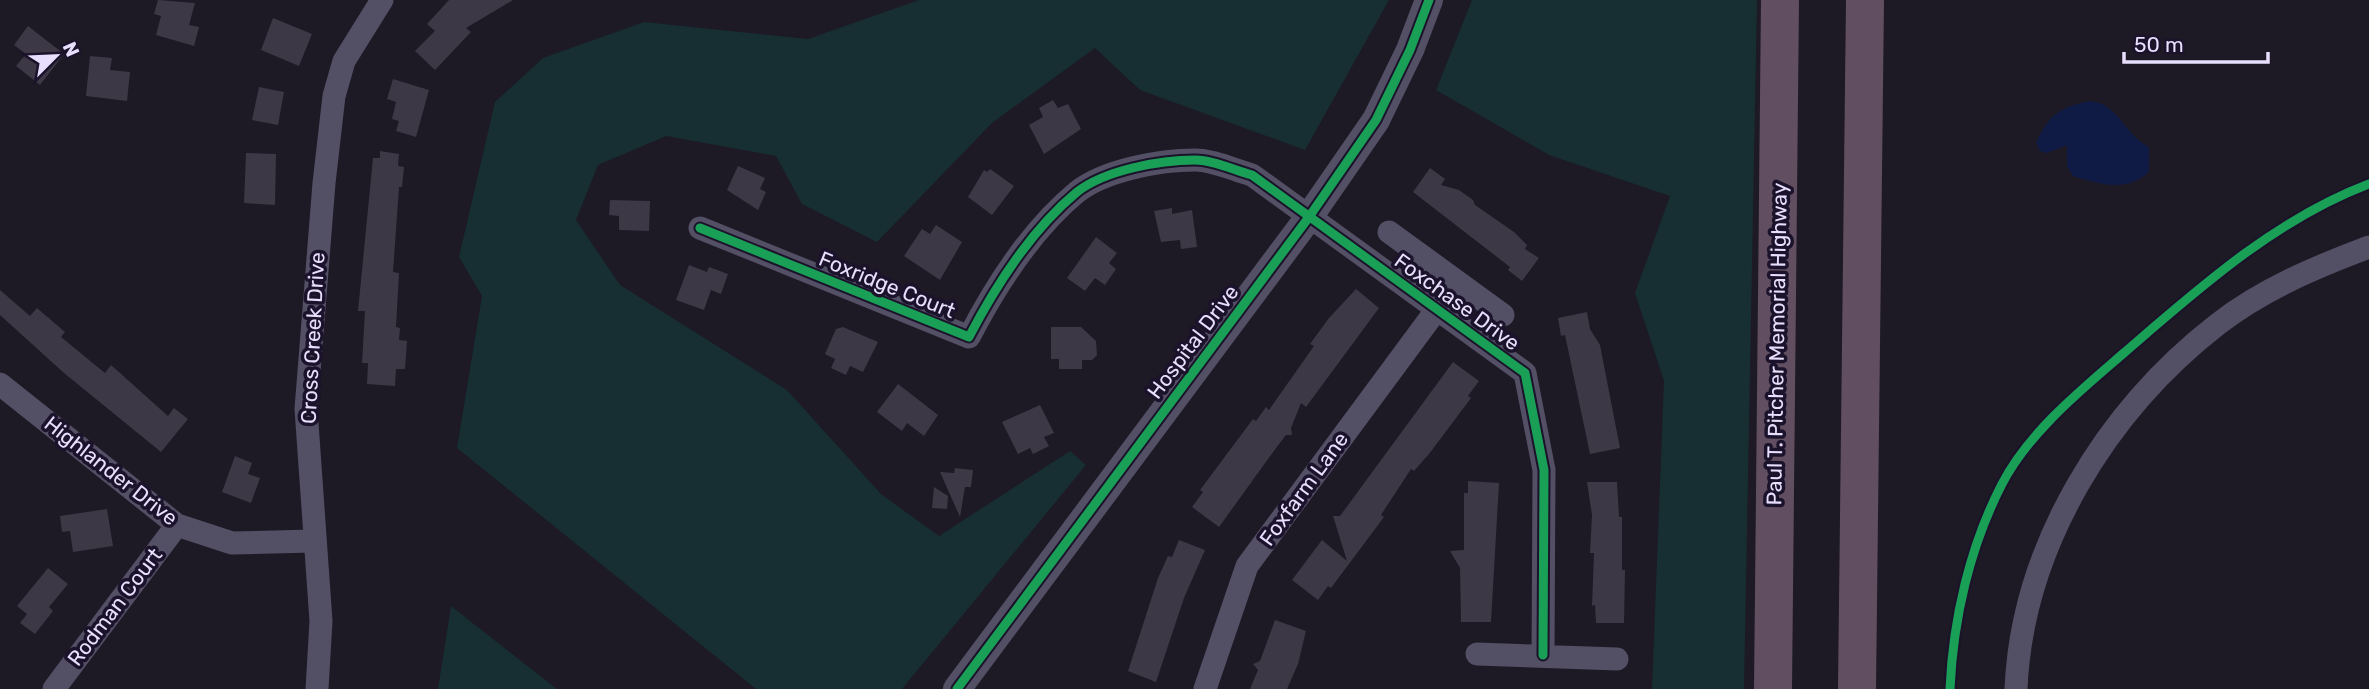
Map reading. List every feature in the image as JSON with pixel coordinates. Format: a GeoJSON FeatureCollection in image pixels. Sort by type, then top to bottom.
{"type":"FeatureCollection","features":[{"type":"Feature","properties":{"kind":"highway","name":"Paul T. Pitcher Memorial Highway"},"geometry":{"type":"LineString","coordinates":[[1773,689],[1780,0]]}},
{"type":"Feature","properties":{"kind":"highway"},"geometry":{"type":"LineString","coordinates":[[1857,689],[1865,0]]}},
{"type":"Feature","properties":{"kind":"street","name":"Cross Creek Drive"},"geometry":{"type":"LineString","coordinates":[[317,689],[320,621],[306,410],[327,146],[334,96],[344,61],[382,0]]}},
{"type":"Feature","properties":{"kind":"street","name":"Hospital Drive"},"geometry":{"type":"LineString","coordinates":[[957,689],[1308,216],[1376,120],[1410,50],[1430,0]]}},
{"type":"Feature","properties":{"kind":"street","name":"Foxridge Court"},"geometry":{"type":"LineString","coordinates":[[700,228],[969,337],[989,298],[1034,237],[1079,191],[1139,164],[1197,160],[1252,175],[1308,216]]}},
{"type":"Feature","properties":{"kind":"street","name":"Foxchase Drive"},"geometry":{"type":"LineString","coordinates":[[1308,216],[1525,373],[1544,470],[1543,655]]}},
{"type":"Feature","properties":{"kind":"street"},"geometry":{"type":"LineString","coordinates":[[1389,232],[1503,315]]}},
{"type":"Feature","properties":{"kind":"street"},"geometry":{"type":"LineString","coordinates":[[2017,689],[2025,625],[2050,542],[2091,463],[2144,392],[2228,318],[2313,268],[2369,247]]}},
{"type":"Feature","properties":{"kind":"street","name":"Foxfarm Lane"},"geometry":{"type":"LineString","coordinates":[[1205,689],[1247,566],[1457,282]]}},
{"type":"Feature","properties":{"kind":"street","name":"Highlander Drive"},"geometry":{"type":"LineString","coordinates":[[0,384],[177,525],[232,543],[313,541]]}},
{"type":"Feature","properties":{"kind":"street","name":"Rodman Court"},"geometry":{"type":"LineString","coordinates":[[54,689],[177,525]]}},
{"type":"Feature","properties":{"kind":"street"},"geometry":{"type":"LineString","coordinates":[[1477,654],[1618,659]]}},
{"type":"Feature","properties":{"kind":"green space"},"geometry":{"type":"Polygon","coordinates":[[[919,0],[1389,0],[1305,150],[1140,90],[1095,48],[992,123],[877,242],[802,204],[776,156],[666,136],[598,165],[576,220],[620,285],[787,390],[881,494],[939,536],[1070,451],[1086,465],[902,689],[756,689],[457,448],[482,296],[459,257],[495,102],[543,58],[644,22],[808,39],[919,0]]]}},
{"type":"Feature","properties":{"kind":"green space"},"geometry":{"type":"Polygon","coordinates":[[[1472,0],[1757,0],[1744,689],[1652,689],[1664,381],[1635,293],[1670,196],[1549,155],[1436,90],[1472,0]]]}},
{"type":"Feature","properties":{"kind":"green space"},"geometry":{"type":"Polygon","coordinates":[[[451,606],[557,689],[438,689],[451,606]]]}},
{"type":"Feature","properties":{"kind":"water"},"geometry":{"type":"Polygon","coordinates":[[[2089,101],[2107,107],[2133,135],[2149,147],[2149,172],[2140,179],[2112,185],[2073,176],[2067,166],[2067,145],[2047,153],[2040,151],[2036,143],[2050,119],[2062,110],[2089,101]]]}},
{"type":"Feature","properties":{"kind":"building"},"geometry":{"type":"Polygon","coordinates":[[[158,0],[195,3],[189,25],[199,27],[194,46],[156,35],[161,16],[154,14],[158,0]]]}},
{"type":"Feature","properties":{"kind":"building"},"geometry":{"type":"Polygon","coordinates":[[[449,0],[513,0],[466,28],[471,32],[435,70],[415,51],[435,31],[427,24],[449,0]]]}},
{"type":"Feature","properties":{"kind":"building"},"geometry":{"type":"Polygon","coordinates":[[[273,18],[312,34],[299,66],[261,50],[273,18]]]}},
{"type":"Feature","properties":{"kind":"building"},"geometry":{"type":"Polygon","coordinates":[[[28,26],[64,54],[40,85],[16,66],[26,54],[14,45],[28,26]]]}},
{"type":"Feature","properties":{"kind":"building"},"geometry":{"type":"Polygon","coordinates":[[[90,56],[112,58],[110,70],[130,72],[127,101],[86,96],[90,56]]]}},
{"type":"Feature","properties":{"kind":"building"},"geometry":{"type":"Polygon","coordinates":[[[393,79],[429,90],[416,137],[396,131],[399,121],[392,119],[396,102],[387,99],[393,79]]]}},
{"type":"Feature","properties":{"kind":"building"},"geometry":{"type":"Polygon","coordinates":[[[259,87],[284,92],[278,125],[252,120],[259,87]]]}},
{"type":"Feature","properties":{"kind":"building"},"geometry":{"type":"Polygon","coordinates":[[[1053,100],[1058,108],[1068,104],[1081,129],[1044,154],[1029,125],[1043,117],[1039,108],[1053,100]]]}},
{"type":"Feature","properties":{"kind":"building"},"geometry":{"type":"Polygon","coordinates":[[[380,151],[399,154],[398,166],[404,167],[402,187],[399,187],[393,272],[399,273],[396,327],[400,328],[399,340],[407,341],[405,369],[396,369],[395,386],[367,384],[368,363],[362,363],[365,311],[358,311],[373,158],[380,158],[380,151]]]}},
{"type":"Feature","properties":{"kind":"building"},"geometry":{"type":"Polygon","coordinates":[[[246,153],[276,154],[275,205],[244,203],[246,153]]]}},
{"type":"Feature","properties":{"kind":"building"},"geometry":{"type":"Polygon","coordinates":[[[738,166],[765,178],[760,189],[766,192],[758,210],[727,190],[738,166]]]}},
{"type":"Feature","properties":{"kind":"building"},"geometry":{"type":"Polygon","coordinates":[[[1430,168],[1445,179],[1441,185],[1459,190],[1473,200],[1475,205],[1514,232],[1527,245],[1525,249],[1539,258],[1522,281],[1508,270],[1510,267],[1413,192],[1430,168]]]}},
{"type":"Feature","properties":{"kind":"building"},"geometry":{"type":"Polygon","coordinates":[[[990,169],[1014,186],[992,215],[968,197],[984,170],[987,172],[990,169]]]}},
{"type":"Feature","properties":{"kind":"building"},"geometry":{"type":"Polygon","coordinates":[[[610,200],[650,201],[649,231],[619,230],[619,216],[609,215],[610,200]]]}},
{"type":"Feature","properties":{"kind":"building"},"geometry":{"type":"Polygon","coordinates":[[[1172,208],[1172,214],[1192,210],[1197,247],[1181,249],[1180,240],[1161,242],[1154,211],[1172,208]]]}},
{"type":"Feature","properties":{"kind":"building"},"geometry":{"type":"Polygon","coordinates":[[[936,225],[962,242],[940,280],[904,256],[922,229],[930,234],[936,225]]]}},
{"type":"Feature","properties":{"kind":"building"},"geometry":{"type":"Polygon","coordinates":[[[1096,237],[1117,253],[1109,263],[1116,269],[1105,285],[1095,278],[1085,291],[1067,278],[1096,237]]]}},
{"type":"Feature","properties":{"kind":"building"},"geometry":{"type":"Polygon","coordinates":[[[689,265],[707,272],[709,267],[728,274],[721,294],[711,290],[704,310],[676,300],[689,265]]]}},
{"type":"Feature","properties":{"kind":"building"},"geometry":{"type":"Polygon","coordinates":[[[1356,289],[1379,308],[1306,407],[1301,403],[1291,428],[1292,435],[1286,435],[1219,527],[1192,507],[1203,492],[1200,490],[1253,419],[1256,421],[1266,407],[1269,410],[1314,346],[1310,344],[1329,318],[1356,289]]]}},
{"type":"Feature","properties":{"kind":"building"},"geometry":{"type":"Polygon","coordinates":[[[0,290],[30,316],[37,308],[65,332],[61,337],[105,373],[111,365],[168,416],[174,408],[188,419],[161,452],[64,373],[0,315],[0,290]]]}},
{"type":"Feature","properties":{"kind":"building"},"geometry":{"type":"Polygon","coordinates":[[[1587,312],[1590,329],[1600,345],[1620,448],[1590,454],[1565,335],[1561,336],[1558,318],[1587,312]]]}},
{"type":"Feature","properties":{"kind":"building"},"geometry":{"type":"Polygon","coordinates":[[[843,327],[878,342],[863,372],[850,366],[846,375],[831,368],[835,359],[825,354],[836,329],[843,327]]]}},
{"type":"Feature","properties":{"kind":"building"},"geometry":{"type":"Polygon","coordinates":[[[1051,327],[1081,327],[1096,341],[1097,355],[1092,360],[1082,360],[1082,369],[1059,369],[1059,359],[1051,359],[1051,327]]]}},
{"type":"Feature","properties":{"kind":"building"},"geometry":{"type":"Polygon","coordinates":[[[1453,362],[1479,381],[1468,396],[1471,398],[1429,454],[1414,471],[1411,469],[1381,515],[1384,517],[1331,588],[1328,586],[1318,600],[1292,580],[1322,540],[1347,561],[1333,516],[1340,516],[1453,362]]]}},
{"type":"Feature","properties":{"kind":"building"},"geometry":{"type":"Polygon","coordinates":[[[898,384],[938,415],[924,436],[907,423],[902,431],[877,412],[898,384]]]}},
{"type":"Feature","properties":{"kind":"building"},"geometry":{"type":"Polygon","coordinates":[[[1040,405],[1054,433],[1044,437],[1049,446],[1033,454],[1030,448],[1018,454],[1002,422],[1040,405]]]}},
{"type":"Feature","properties":{"kind":"building"},"geometry":{"type":"Polygon","coordinates":[[[235,456],[252,463],[248,474],[260,478],[251,503],[222,492],[235,456]]]}},
{"type":"Feature","properties":{"kind":"building"},"geometry":{"type":"Polygon","coordinates":[[[955,468],[973,470],[971,487],[965,487],[960,517],[940,472],[954,473],[955,468]]]}},
{"type":"Feature","properties":{"kind":"building"},"geometry":{"type":"Polygon","coordinates":[[[1468,481],[1499,483],[1491,622],[1461,622],[1460,568],[1450,551],[1464,550],[1464,493],[1468,493],[1468,481]]]}},
{"type":"Feature","properties":{"kind":"building"},"geometry":{"type":"Polygon","coordinates":[[[1587,482],[1617,482],[1619,517],[1622,517],[1622,570],[1625,570],[1624,623],[1596,623],[1595,605],[1592,606],[1594,553],[1590,553],[1592,515],[1587,482]]]}},
{"type":"Feature","properties":{"kind":"building"},"geometry":{"type":"Polygon","coordinates":[[[934,487],[948,496],[947,509],[932,508],[934,487]]]}},
{"type":"Feature","properties":{"kind":"building"},"geometry":{"type":"Polygon","coordinates":[[[107,509],[113,546],[73,552],[70,531],[62,532],[60,516],[107,509]]]}},
{"type":"Feature","properties":{"kind":"building"},"geometry":{"type":"Polygon","coordinates":[[[1179,540],[1205,550],[1184,598],[1156,682],[1128,671],[1158,578],[1179,540]]]}},
{"type":"Feature","properties":{"kind":"building"},"geometry":{"type":"Polygon","coordinates":[[[48,568],[68,584],[49,607],[53,611],[35,634],[20,623],[27,614],[17,606],[48,568]]]}},
{"type":"Feature","properties":{"kind":"building"},"geometry":{"type":"Polygon","coordinates":[[[1275,620],[1306,631],[1298,664],[1287,689],[1250,689],[1258,670],[1253,664],[1260,661],[1275,620]]]}},
{"type":"Feature","properties":{"kind":"cycle path"},"geometry":{"type":"LineString","coordinates":[[957,689],[1309,217],[1376,120],[1410,50],[1429,0]]}},
{"type":"Feature","properties":{"kind":"cycle path"},"geometry":{"type":"LineString","coordinates":[[700,228],[969,337],[1003,278],[1030,241],[1060,207],[1089,184],[1117,172],[1181,160],[1209,162],[1252,175],[1525,373],[1544,470],[1543,655]]}},
{"type":"Feature","properties":{"kind":"cycle path"},"geometry":{"type":"LineString","coordinates":[[1950,689],[1959,610],[1972,558],[2002,484],[2026,447],[2091,381],[2210,280],[2302,216],[2369,184]]}}]}
